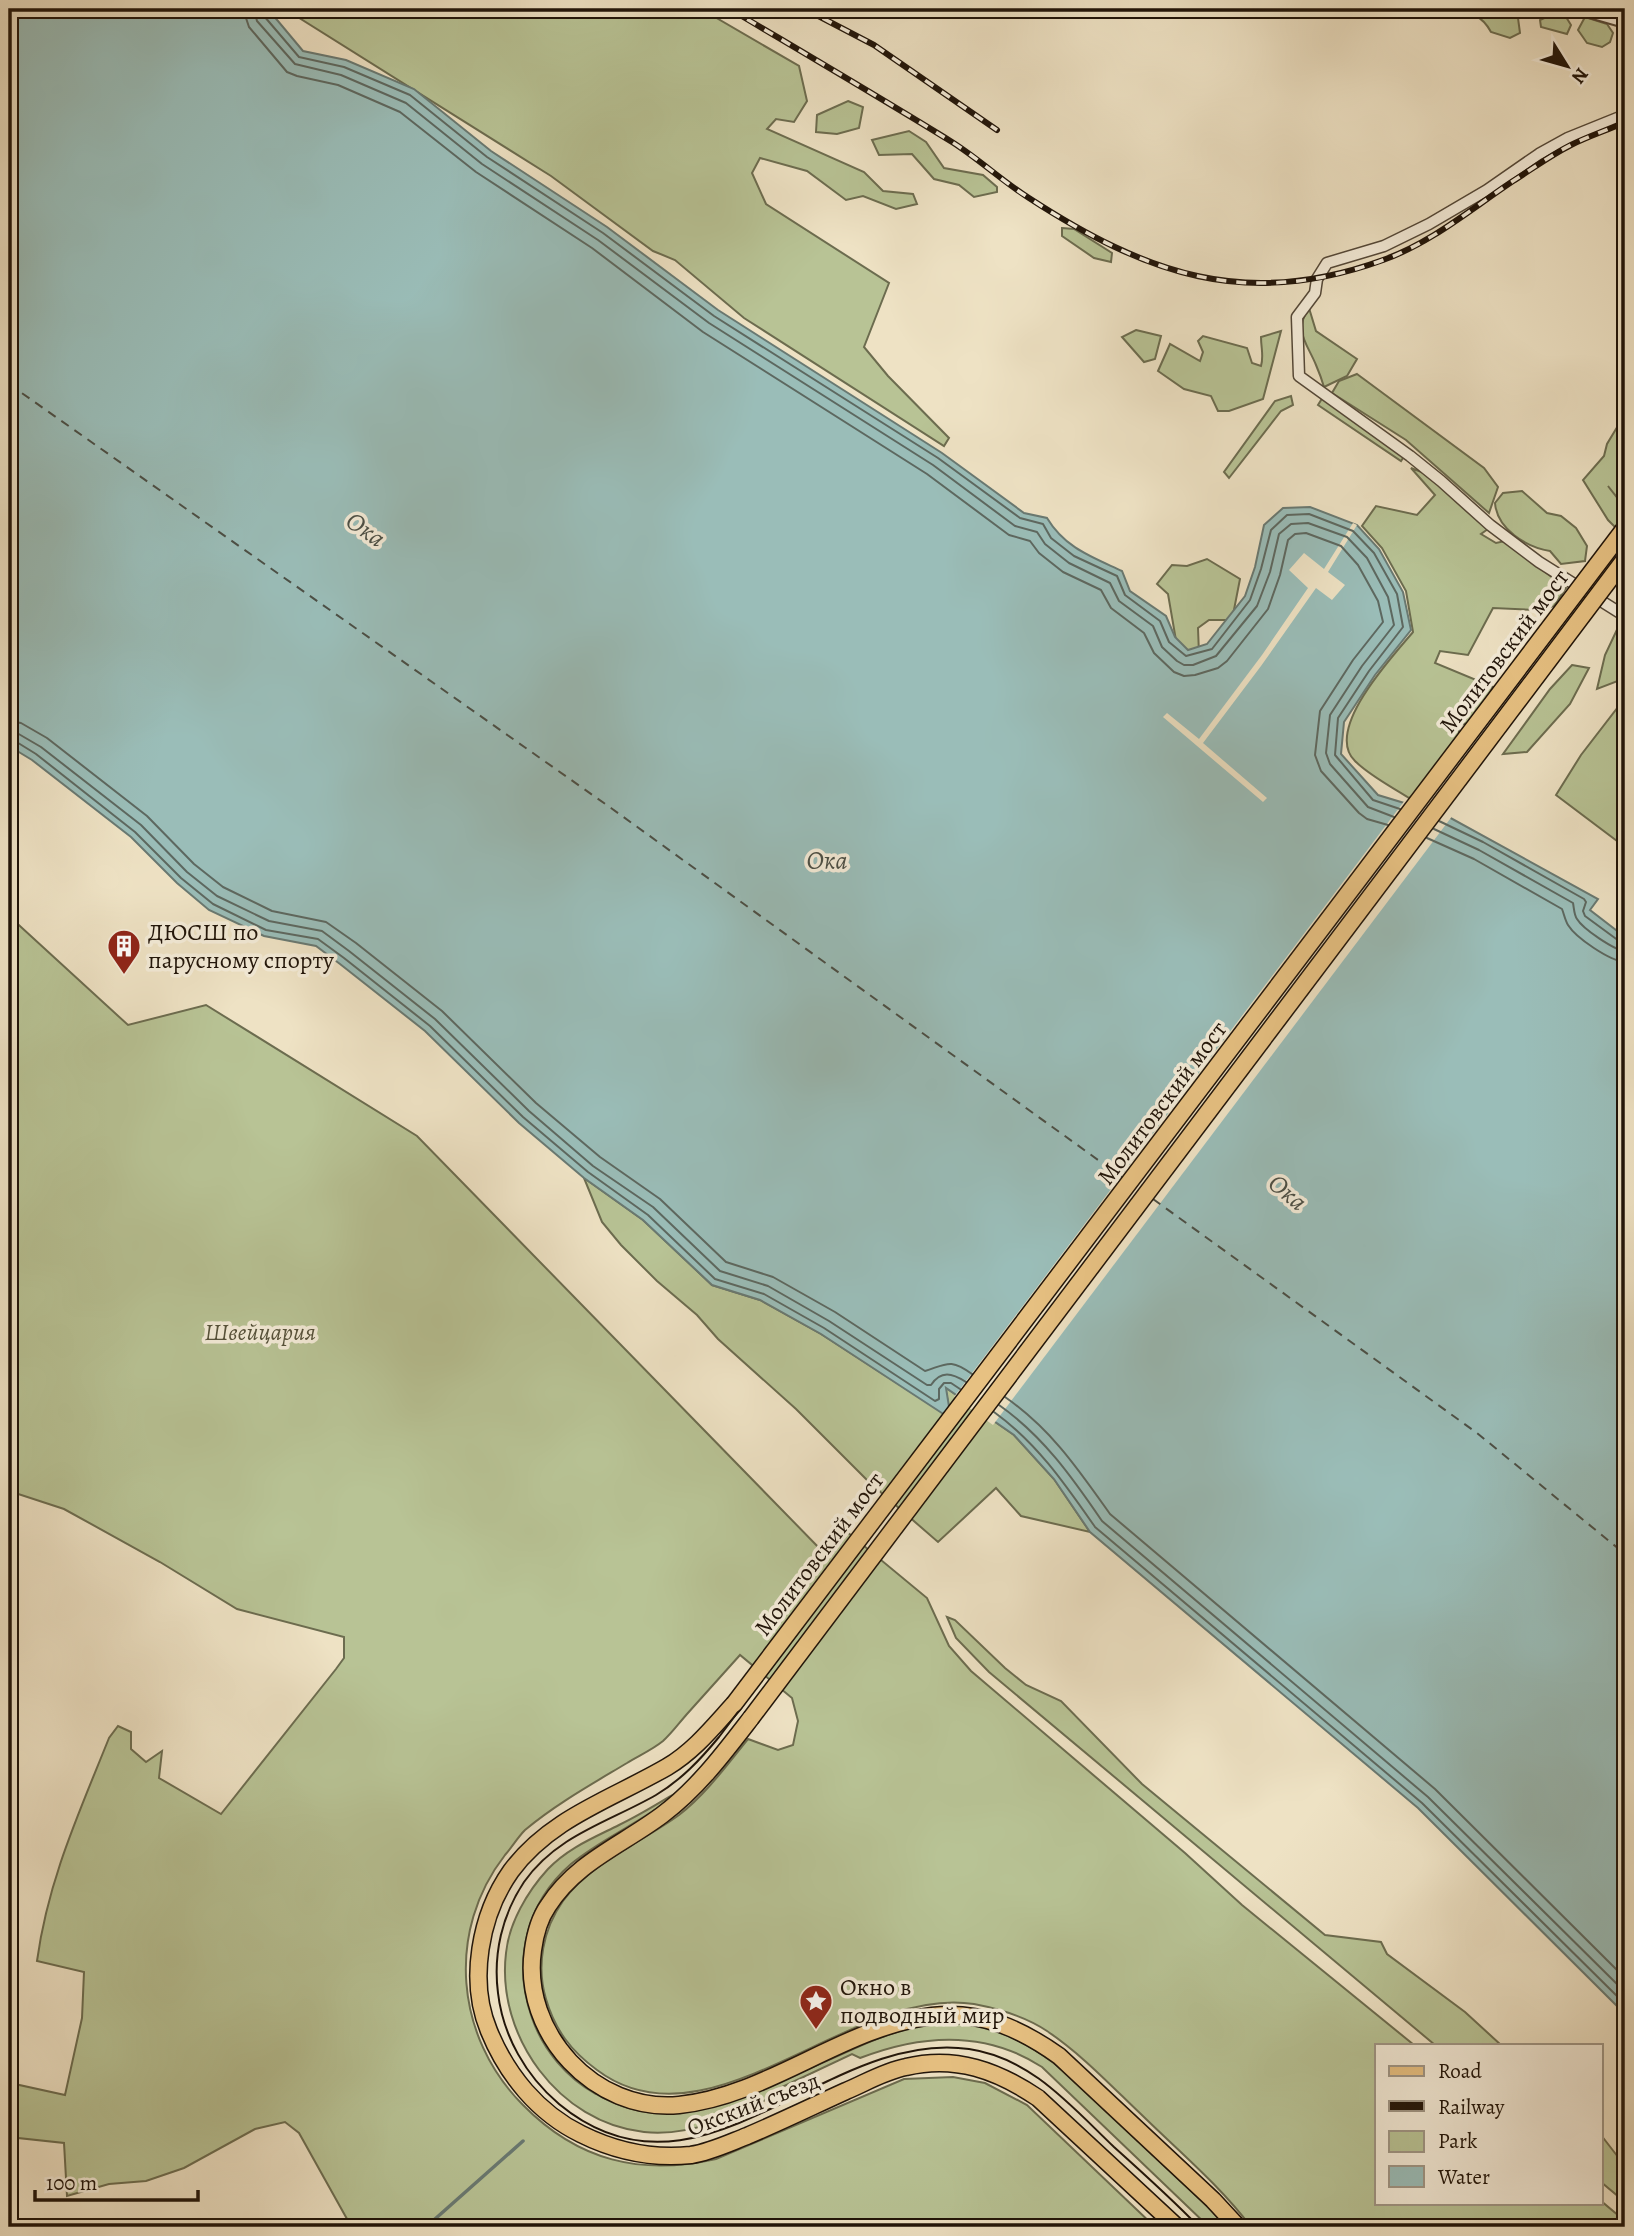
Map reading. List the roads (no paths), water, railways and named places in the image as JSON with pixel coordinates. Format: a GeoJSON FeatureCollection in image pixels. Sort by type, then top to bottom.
{"type":"FeatureCollection","features":[{"type":"Feature","properties":{"kind":"main road","name":"Молитовский мост"},"geometry":{"type":"LineString","coordinates":[[734,1704],[1625,528]]}},
{"type":"Feature","properties":{"kind":"main road","name":"Молитовский мост"},"geometry":{"type":"LineString","coordinates":[[751,1718],[1625,559]]}},
{"type":"Feature","properties":{"kind":"main road","name":"Окский съезд"},"geometry":{"type":"LineString","coordinates":[[734,1704],[684,1755],[578,1813],[547,1834],[511,1872],[495,1898],[484,1932],[479,1969],[481,2005],[495,2046],[527,2094],[549,2113],[600,2144],[628,2152],[662,2156],[693,2155],[733,2141],[905,2067],[939,2063],[964,2065],[991,2071],[1015,2082],[1038,2098],[1177,2227]]}},
{"type":"Feature","properties":{"kind":"main road","name":"Окский съезд"},"geometry":{"type":"LineString","coordinates":[[751,1718],[721,1758],[685,1797],[572,1875],[545,1909],[534,1941],[532,1983],[549,2035],[565,2057],[589,2079],[616,2094],[649,2104],[678,2105],[730,2092],[880,2029],[908,2020],[934,2015],[986,2019],[1035,2038],[1059,2056],[1203,2190],[1238,2227]]}},
{"type":"Feature","properties":{"kind":"street"},"geometry":{"type":"LineString","coordinates":[[1583,9],[1625,21]]}},
{"type":"Feature","properties":{"kind":"street"},"geometry":{"type":"LineString","coordinates":[[1625,115],[1558,144],[1487,191],[1429,224],[1384,246],[1327,263],[1317,279],[1315,293],[1297,317],[1299,376],[1410,456],[1490,525],[1539,562],[1625,617]]}},
{"type":"Feature","properties":{"kind":"water","name":"Ока"},"geometry":{"type":"Polygon","coordinates":[[[9,9],[268,9],[303,51],[346,60],[414,89],[491,151],[607,227],[718,310],[942,453],[1024,513],[1047,518],[1071,544],[1122,571],[1130,591],[1166,616],[1175,637],[1188,650],[1207,644],[1245,596],[1255,567],[1264,525],[1283,508],[1310,507],[1357,525],[1379,549],[1403,592],[1411,630],[1375,675],[1344,722],[1341,754],[1378,795],[1447,816],[1598,899],[1590,910],[1625,937],[1625,2014],[1418,1808],[1090,1532],[1054,1479],[1014,1435],[946,1388],[951,1419],[821,1334],[760,1300],[712,1285],[643,1220],[584,1178],[519,1123],[425,1031],[340,964],[316,946],[264,936],[209,910],[177,883],[131,837],[32,760],[9,746],[9,9]]]}},
{"type":"Feature","properties":{"kind":"waterway"},"geometry":{"type":"LineString","coordinates":[[426,2227],[523,2141]]}},
{"type":"Feature","properties":{"kind":"tram line"},"geometry":{"type":"LineString","coordinates":[[1199,2227],[1049,2086],[1012,2062],[969,2049],[916,2050],[864,2065],[713,2132],[662,2142],[611,2134],[559,2104],[536,2081],[518,2054],[505,2025],[498,1993],[497,1964],[501,1935],[516,1895],[537,1866],[552,1852],[674,1783],[719,1737],[1625,539]]}},
{"type":"Feature","properties":{"kind":"railway"},"geometry":{"type":"LineString","coordinates":[[730,9],[952,142],[1019,191],[1072,225],[1114,247],[1156,264],[1198,276],[1242,282],[1286,282],[1333,275],[1401,253],[1450,225],[1556,153],[1625,122]]}},
{"type":"Feature","properties":{"kind":"railway"},"geometry":{"type":"LineString","coordinates":[[805,9],[874,45],[997,130]]}},
{"type":"Feature","properties":{"kind":"place","name":"ДЮСШ по парусному спорту"},"geometry":{"type":"Point","coordinates":[124,976]}},
{"type":"Feature","properties":{"kind":"place","name":"Окно в подводный мир"},"geometry":{"type":"Point","coordinates":[816,2031]}},
{"type":"Feature","properties":{"kind":"park label","name":"Швейцария"},"geometry":{"type":"Point","coordinates":[260,1332]}}]}
